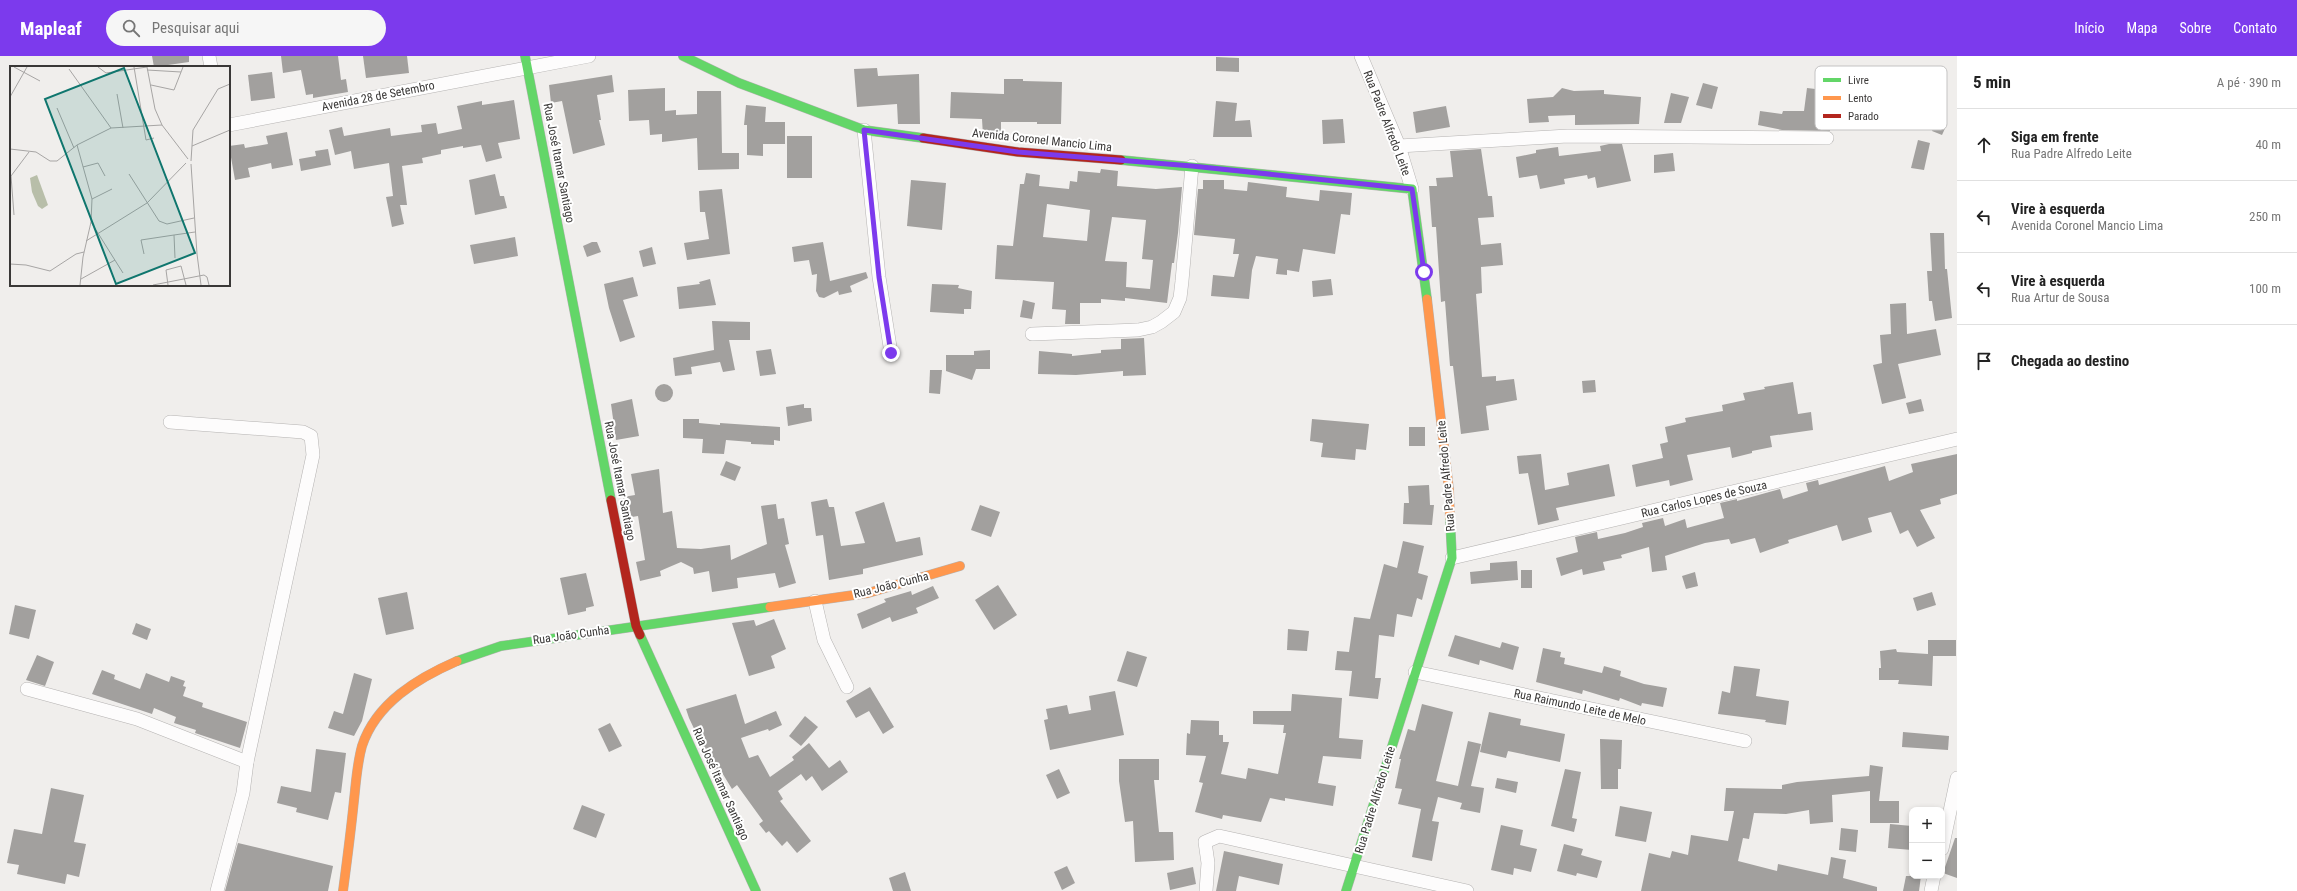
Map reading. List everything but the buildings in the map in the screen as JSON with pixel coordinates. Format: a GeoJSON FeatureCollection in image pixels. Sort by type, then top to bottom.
{"type":"FeatureCollection","features":[{"type":"Feature","properties":{"kind":"street"},"geometry":{"type":"LineString","coordinates":[[209,56],[211,66]]}},
{"type":"Feature","properties":{"kind":"street","name":"Avenida 28 de Setembro"},"geometry":{"type":"LineString","coordinates":[[230,125],[526,61],[589,56]]}},
{"type":"Feature","properties":{"kind":"street","name":"Avenida Coronel Mancio Lima"},"geometry":{"type":"LineString","coordinates":[[683,56],[739,83],[864,130],[1018,152],[1192,166],[1412,189]]}},
{"type":"Feature","properties":{"kind":"street","name":"Rua Padre Alfredo Leite"},"geometry":{"type":"LineString","coordinates":[[1346,891],[1452,558],[1448,482],[1424,272],[1412,189],[1399,146],[1361,56]]}},
{"type":"Feature","properties":{"kind":"street","name":"Rua José Itamar Santiago"},"geometry":{"type":"LineString","coordinates":[[526,61],[636,626],[756,891]]}},
{"type":"Feature","properties":{"kind":"street"},"geometry":{"type":"LineString","coordinates":[[864,130],[879,277],[891,353]]}},
{"type":"Feature","properties":{"kind":"street"},"geometry":{"type":"LineString","coordinates":[[1399,146],[1568,136],[1827,138]]}},
{"type":"Feature","properties":{"kind":"street"},"geometry":{"type":"LineString","coordinates":[[1032,334],[1138,330],[1152,327],[1170,315],[1180,298],[1192,166]]}},
{"type":"Feature","properties":{"kind":"street"},"geometry":{"type":"LineString","coordinates":[[170,422],[304,432],[311,436],[313,442],[313,455],[247,762],[243,792],[217,891]]}},
{"type":"Feature","properties":{"kind":"street","name":"Rua Carlos Lopes de Souza"},"geometry":{"type":"LineString","coordinates":[[1452,558],[1957,438]]}},
{"type":"Feature","properties":{"kind":"street","name":"Rua João Cunha"},"geometry":{"type":"LineString","coordinates":[[344,891],[357,770],[365,739],[381,711],[397,696],[426,674],[459,659],[501,646],[868,592],[960,566]]}},
{"type":"Feature","properties":{"kind":"street"},"geometry":{"type":"LineString","coordinates":[[814,601],[824,640],[847,687]]}},
{"type":"Feature","properties":{"kind":"street","name":"Rua Raimundo Leite de Melo"},"geometry":{"type":"LineString","coordinates":[[1415,672],[1745,741]]}},
{"type":"Feature","properties":{"kind":"street"},"geometry":{"type":"LineString","coordinates":[[27,689],[137,719],[247,762]]}},
{"type":"Feature","properties":{"kind":"street"},"geometry":{"type":"LineString","coordinates":[[1945,829],[1957,777]]}},
{"type":"Feature","properties":{"kind":"street"},"geometry":{"type":"LineString","coordinates":[[1943,843],[1957,777]]}},
{"type":"Feature","properties":{"kind":"street"},"geometry":{"type":"LineString","coordinates":[[1206,891],[1208,863],[1205,842],[1219,836],[1467,891]]}},
{"type":"Feature","properties":{"kind":"street"},"geometry":{"type":"LineString","coordinates":[[1932,891],[1934,879]]}},
{"type":"Feature","properties":{"kind":"traffic: fast"},"geometry":{"type":"LineString","coordinates":[[525,56],[611,500]]}},
{"type":"Feature","properties":{"kind":"traffic: fast"},"geometry":{"type":"LineString","coordinates":[[683,56],[739,83],[864,130],[923,138]]}},
{"type":"Feature","properties":{"kind":"traffic: fast"},"geometry":{"type":"LineString","coordinates":[[1121,160],[1412,189],[1427,299]]}},
{"type":"Feature","properties":{"kind":"traffic: fast"},"geometry":{"type":"LineString","coordinates":[[1346,891],[1452,558],[1450,518]]}},
{"type":"Feature","properties":{"kind":"traffic: fast"},"geometry":{"type":"LineString","coordinates":[[457,661],[501,646],[770,607]]}},
{"type":"Feature","properties":{"kind":"traffic: fast"},"geometry":{"type":"LineString","coordinates":[[640,635],[756,891]]}},
{"type":"Feature","properties":{"kind":"traffic: slow"},"geometry":{"type":"LineString","coordinates":[[1427,299],[1449,490],[1450,518]]}},
{"type":"Feature","properties":{"kind":"traffic: slow"},"geometry":{"type":"LineString","coordinates":[[770,607],[868,593],[960,566]]}},
{"type":"Feature","properties":{"kind":"traffic: slow"},"geometry":{"type":"LineString","coordinates":[[343,891],[358,766],[362,746],[369,731],[377,717],[400,694],[428,675],[457,661]]}},
{"type":"Feature","properties":{"kind":"traffic: jam"},"geometry":{"type":"LineString","coordinates":[[923,138],[1018,152],[1121,160]]}},
{"type":"Feature","properties":{"kind":"traffic: jam"},"geometry":{"type":"LineString","coordinates":[[611,500],[636,626],[640,635]]}},
{"type":"Feature","properties":{"kind":"route"},"geometry":{"type":"LineString","coordinates":[[891,353],[879,277],[864,130],[1018,152],[1192,166],[1412,189],[1424,272]]}}]}
